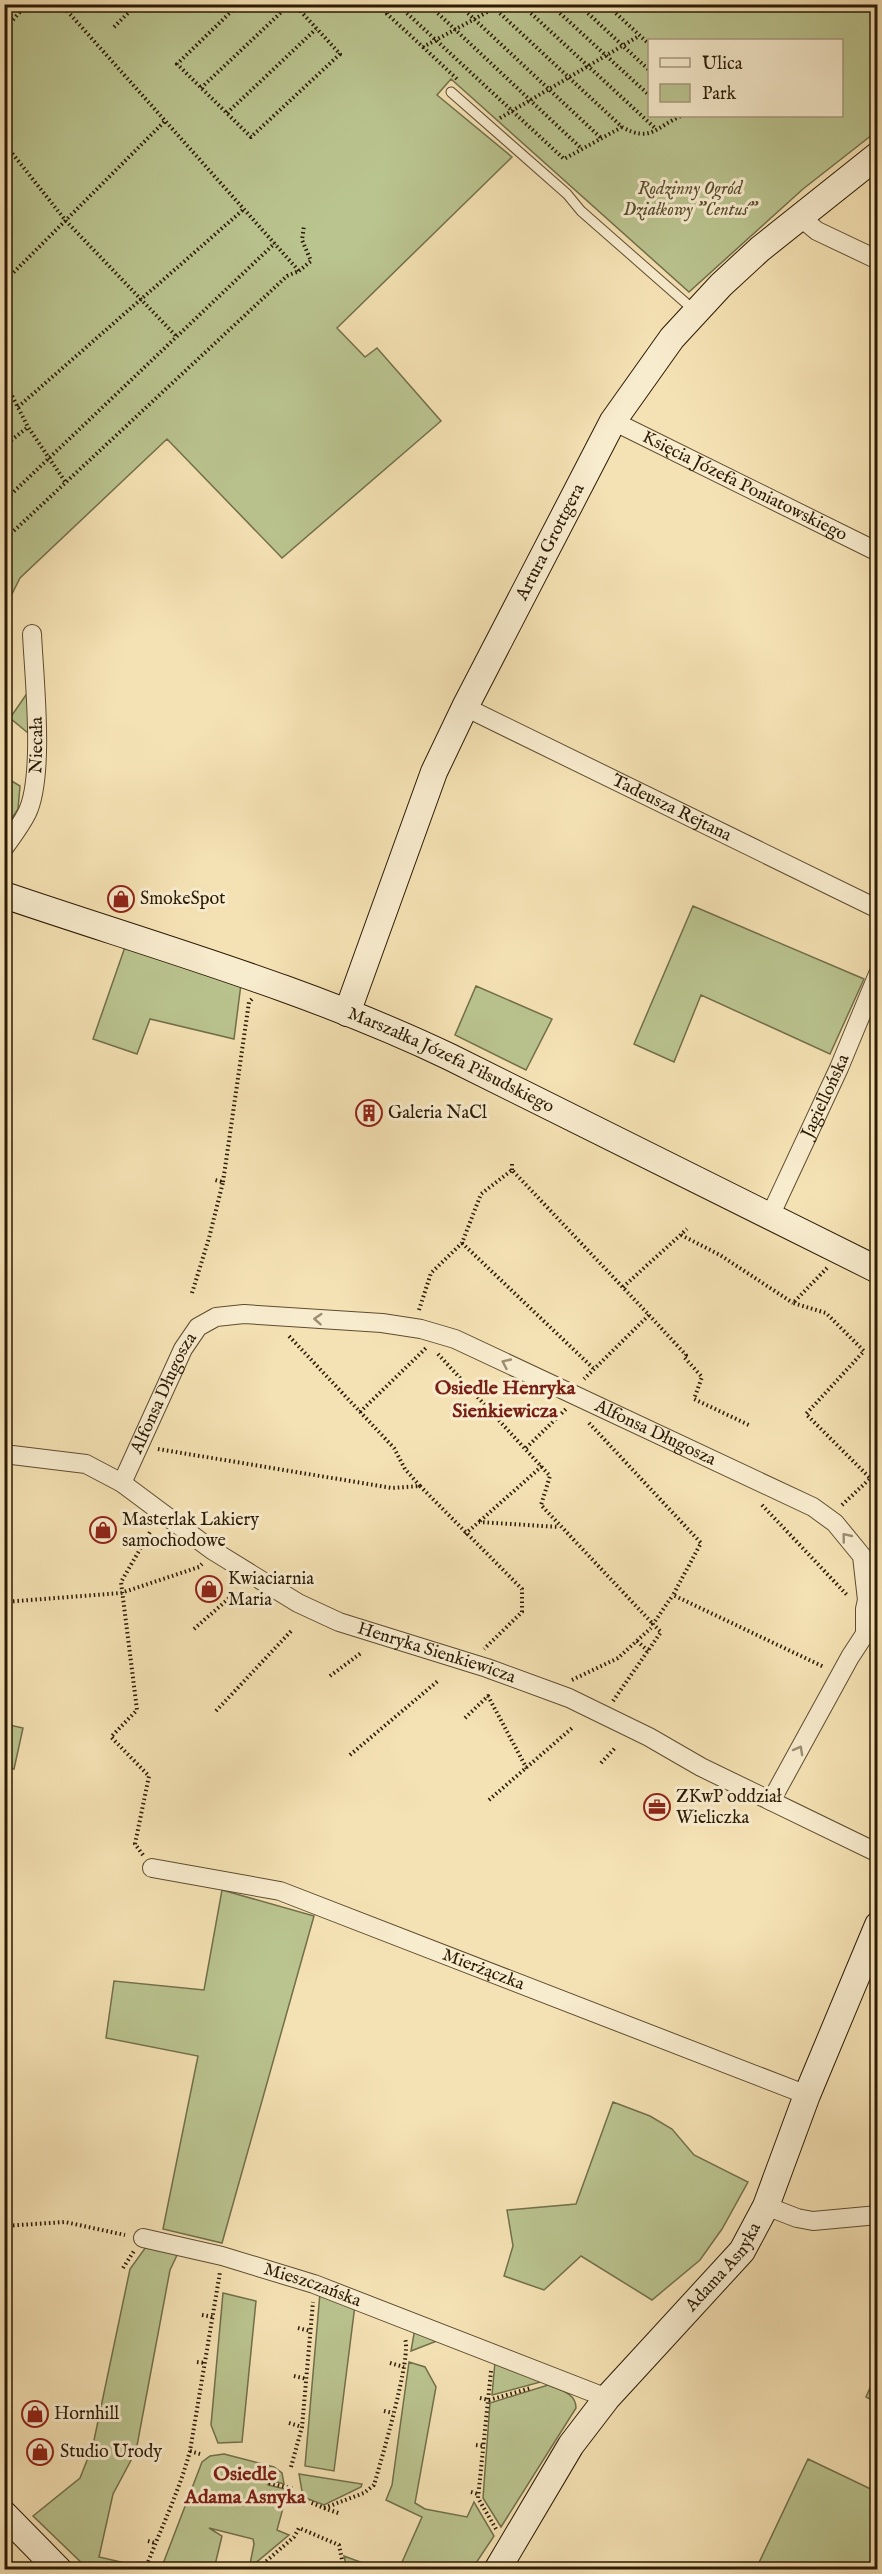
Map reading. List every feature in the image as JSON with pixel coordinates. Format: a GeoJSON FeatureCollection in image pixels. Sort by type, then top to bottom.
{"type":"FeatureCollection","features":[{"type":"Feature","properties":{"kind":"main road","name":"Artura Grottgera"},"geometry":{"type":"LineString","coordinates":[[347,1013],[434,772],[465,707],[613,421],[651,364],[695,311],[738,268],[878,155]]}},
{"type":"Feature","properties":{"kind":"main road","name":"Marszałka Józefa Piłsudskiego"},"geometry":{"type":"LineString","coordinates":[[4,895],[262,981],[347,1013],[450,1057],[878,1270]]}},
{"type":"Feature","properties":{"kind":"main road","name":"Adama Asnyka"},"geometry":{"type":"LineString","coordinates":[[497,2570],[557,2467],[607,2398],[742,2251],[766,2206],[807,2095],[878,1925]]}},
{"type":"Feature","properties":{"kind":"main road"},"geometry":{"type":"LineString","coordinates":[[5,2516],[58,2570]]}},
{"type":"Feature","properties":{"kind":"street"},"geometry":{"type":"LineString","coordinates":[[800,217],[817,231],[878,260]]}},
{"type":"Feature","properties":{"kind":"street","name":"Księcia Józefa Poniatowskiego"},"geometry":{"type":"LineString","coordinates":[[613,421],[878,552]]}},
{"type":"Feature","properties":{"kind":"street","name":"Niecała"},"geometry":{"type":"LineString","coordinates":[[4,848],[27,812],[34,788],[36,752],[32,634]]}},
{"type":"Feature","properties":{"kind":"street","name":"Tadeusza Rejtana"},"geometry":{"type":"LineString","coordinates":[[465,707],[878,909]]}},
{"type":"Feature","properties":{"kind":"street","name":"Jagiellońska"},"geometry":{"type":"LineString","coordinates":[[770,1216],[839,1068],[878,974]]}},
{"type":"Feature","properties":{"kind":"street","name":"Alfonsa Długosza"},"geometry":{"type":"LineString","coordinates":[[122,1483],[172,1370],[198,1327],[216,1317],[244,1314],[382,1323],[423,1334],[455,1339],[571,1400],[813,1507],[835,1523],[862,1557],[867,1600],[866,1634],[771,1801]]}},
{"type":"Feature","properties":{"kind":"street","name":"Henryka Sienkiewicza"},"geometry":{"type":"LineString","coordinates":[[4,1454],[86,1464],[122,1483],[212,1550],[298,1603],[339,1622],[487,1668],[564,1696],[649,1737],[701,1767],[878,1853]]}},
{"type":"Feature","properties":{"kind":"street","name":"Mierżączka"},"geometry":{"type":"LineString","coordinates":[[152,1868],[280,1891],[807,2095]]}},
{"type":"Feature","properties":{"kind":"street"},"geometry":{"type":"LineString","coordinates":[[766,2206],[797,2218],[813,2221],[878,2215]]}},
{"type":"Feature","properties":{"kind":"street","name":"Mieszczańska"},"geometry":{"type":"LineString","coordinates":[[143,2238],[222,2256],[314,2284],[607,2398]]}},
{"type":"Feature","properties":{"kind":"lane"},"geometry":{"type":"LineString","coordinates":[[451,92],[695,311]]}},
{"type":"Feature","properties":{"kind":"path"},"geometry":{"type":"LineString","coordinates":[[4,30],[27,4]]}},
{"type":"Feature","properties":{"kind":"path"},"geometry":{"type":"LineString","coordinates":[[61,4],[299,271]]}},
{"type":"Feature","properties":{"kind":"path"},"geometry":{"type":"LineString","coordinates":[[114,27],[137,4]]}},
{"type":"Feature","properties":{"kind":"path"},"geometry":{"type":"LineString","coordinates":[[201,88],[292,4],[340,54],[251,137],[201,88],[177,64],[239,4]]}},
{"type":"Feature","properties":{"kind":"path"},"geometry":{"type":"LineString","coordinates":[[386,4],[387,14],[423,47],[502,4]]}},
{"type":"Feature","properties":{"kind":"path"},"geometry":{"type":"LineString","coordinates":[[398,4],[564,159],[622,127]]}},
{"type":"Feature","properties":{"kind":"path"},"geometry":{"type":"LineString","coordinates":[[428,4],[582,149]]}},
{"type":"Feature","properties":{"kind":"path"},"geometry":{"type":"LineString","coordinates":[[458,4],[601,138]]}},
{"type":"Feature","properties":{"kind":"path"},"geometry":{"type":"LineString","coordinates":[[490,4],[622,127],[637,135],[646,135],[672,117]]}},
{"type":"Feature","properties":{"kind":"path"},"geometry":{"type":"LineString","coordinates":[[521,4],[656,129]]}},
{"type":"Feature","properties":{"kind":"path"},"geometry":{"type":"LineString","coordinates":[[549,4],[648,94]]}},
{"type":"Feature","properties":{"kind":"path"},"geometry":{"type":"LineString","coordinates":[[578,4],[648,69]]}},
{"type":"Feature","properties":{"kind":"path"},"geometry":{"type":"LineString","coordinates":[[606,4],[648,43]]}},
{"type":"Feature","properties":{"kind":"path"},"geometry":{"type":"LineString","coordinates":[[227,113],[316,30]]}},
{"type":"Feature","properties":{"kind":"path"},"geometry":{"type":"LineString","coordinates":[[500,118],[639,36]]}},
{"type":"Feature","properties":{"kind":"path"},"geometry":{"type":"LineString","coordinates":[[4,282],[165,121]]}},
{"type":"Feature","properties":{"kind":"path"},"geometry":{"type":"LineString","coordinates":[[4,143],[66,221],[177,337]]}},
{"type":"Feature","properties":{"kind":"path"},"geometry":{"type":"LineString","coordinates":[[18,406],[244,209]]}},
{"type":"Feature","properties":{"kind":"path"},"geometry":{"type":"LineString","coordinates":[[4,540],[287,276],[299,271],[311,261],[302,240],[304,226]]}},
{"type":"Feature","properties":{"kind":"path"},"geometry":{"type":"LineString","coordinates":[[4,501],[275,243]]}},
{"type":"Feature","properties":{"kind":"path"},"geometry":{"type":"LineString","coordinates":[[4,380],[28,427],[66,483]]}},
{"type":"Feature","properties":{"kind":"path"},"geometry":{"type":"LineString","coordinates":[[4,446],[28,427]]}},
{"type":"Feature","properties":{"kind":"path"},"geometry":{"type":"LineString","coordinates":[[192,1293],[223,1182],[249,1002],[258,995]]}},
{"type":"Feature","properties":{"kind":"path"},"geometry":{"type":"LineString","coordinates":[[512,1162],[512,1170],[686,1355],[684,1357],[702,1377],[694,1399],[751,1426]]}},
{"type":"Feature","properties":{"kind":"path"},"geometry":{"type":"LineString","coordinates":[[360,1412],[423,1352],[423,1334],[431,1274],[462,1244],[481,1194],[512,1170]]}},
{"type":"Feature","properties":{"kind":"path"},"geometry":{"type":"LineString","coordinates":[[216,1180],[223,1182]]}},
{"type":"Feature","properties":{"kind":"path"},"geometry":{"type":"LineString","coordinates":[[623,1287],[687,1229]]}},
{"type":"Feature","properties":{"kind":"path"},"geometry":{"type":"LineString","coordinates":[[681,1235],[720,1255],[793,1303],[826,1313],[864,1351],[806,1414],[870,1478]]}},
{"type":"Feature","properties":{"kind":"path"},"geometry":{"type":"LineString","coordinates":[[462,1244],[593,1368]]}},
{"type":"Feature","properties":{"kind":"path"},"geometry":{"type":"LineString","coordinates":[[793,1303],[832,1263]]}},
{"type":"Feature","properties":{"kind":"path"},"geometry":{"type":"LineString","coordinates":[[526,1449],[571,1400],[593,1368],[649,1315]]}},
{"type":"Feature","properties":{"kind":"path"},"geometry":{"type":"LineString","coordinates":[[279,1316],[278,1325],[394,1448],[405,1469],[420,1486],[465,1534],[522,1589],[522,1612],[482,1651]]}},
{"type":"Feature","properties":{"kind":"path"},"geometry":{"type":"LineString","coordinates":[[423,1334],[550,1476],[541,1505],[652,1626],[661,1632],[613,1701]]}},
{"type":"Feature","properties":{"kind":"path"},"geometry":{"type":"LineString","coordinates":[[564,1696],[573,1679],[618,1658],[652,1626],[673,1595],[701,1543],[596,1431],[571,1400]]}},
{"type":"Feature","properties":{"kind":"path"},"geometry":{"type":"LineString","coordinates":[[136,1452],[392,1488],[420,1486]]}},
{"type":"Feature","properties":{"kind":"path"},"geometry":{"type":"LineString","coordinates":[[465,1534],[542,1466]]}},
{"type":"Feature","properties":{"kind":"path"},"geometry":{"type":"LineString","coordinates":[[829,1518],[878,1471]]}},
{"type":"Feature","properties":{"kind":"path"},"geometry":{"type":"LineString","coordinates":[[760,1503],[852,1600],[865,1609]]}},
{"type":"Feature","properties":{"kind":"path"},"geometry":{"type":"LineString","coordinates":[[479,1522],[560,1527]]}},
{"type":"Feature","properties":{"kind":"path"},"geometry":{"type":"LineString","coordinates":[[150,1532],[121,1582],[137,1710],[111,1737],[149,1776],[135,1844],[152,1868]]}},
{"type":"Feature","properties":{"kind":"path"},"geometry":{"type":"LineString","coordinates":[[4,1602],[121,1593],[199,1567],[212,1550]]}},
{"type":"Feature","properties":{"kind":"path"},"geometry":{"type":"LineString","coordinates":[[194,1629],[236,1592]]}},
{"type":"Feature","properties":{"kind":"path"},"geometry":{"type":"LineString","coordinates":[[673,1595],[841,1675]]}},
{"type":"Feature","properties":{"kind":"path"},"geometry":{"type":"LineString","coordinates":[[216,1711],[293,1629]]}},
{"type":"Feature","properties":{"kind":"path"},"geometry":{"type":"LineString","coordinates":[[637,1641],[648,1651]]}},
{"type":"Feature","properties":{"kind":"path"},"geometry":{"type":"LineString","coordinates":[[330,1676],[361,1653]]}},
{"type":"Feature","properties":{"kind":"path"},"geometry":{"type":"LineString","coordinates":[[350,1755],[439,1680]]}},
{"type":"Feature","properties":{"kind":"path"},"geometry":{"type":"LineString","coordinates":[[465,1718],[488,1696],[526,1769]]}},
{"type":"Feature","properties":{"kind":"path"},"geometry":{"type":"LineString","coordinates":[[489,1800],[573,1728]]}},
{"type":"Feature","properties":{"kind":"path"},"geometry":{"type":"LineString","coordinates":[[601,1763],[615,1748]]}},
{"type":"Feature","properties":{"kind":"path"},"geometry":{"type":"LineString","coordinates":[[4,2226],[65,2222],[143,2238]]}},
{"type":"Feature","properties":{"kind":"path"},"geometry":{"type":"LineString","coordinates":[[145,2570],[170,2498],[182,2480],[205,2363],[222,2256]]}},
{"type":"Feature","properties":{"kind":"path"},"geometry":{"type":"LineString","coordinates":[[291,2467],[303,2427],[314,2284]]}},
{"type":"Feature","properties":{"kind":"path"},"geometry":{"type":"LineString","coordinates":[[324,2508],[364,2493],[374,2485],[408,2346],[398,2323],[390,2313]]}},
{"type":"Feature","properties":{"kind":"path"},"geometry":{"type":"LineString","coordinates":[[202,2315],[213,2317]]}},
{"type":"Feature","properties":{"kind":"path"},"geometry":{"type":"LineString","coordinates":[[298,2328],[310,2331]]}},
{"type":"Feature","properties":{"kind":"path"},"geometry":{"type":"LineString","coordinates":[[495,2356],[478,2498],[500,2535]]}},
{"type":"Feature","properties":{"kind":"path"},"geometry":{"type":"LineString","coordinates":[[197,2362],[205,2363]]}},
{"type":"Feature","properties":{"kind":"path"},"geometry":{"type":"LineString","coordinates":[[390,2363],[404,2367]]}},
{"type":"Feature","properties":{"kind":"path"},"geometry":{"type":"LineString","coordinates":[[294,2376],[307,2379]]}},
{"type":"Feature","properties":{"kind":"path"},"geometry":{"type":"LineString","coordinates":[[480,2398],[489,2400]]}},
{"type":"Feature","properties":{"kind":"path"},"geometry":{"type":"LineString","coordinates":[[384,2410],[393,2413]]}},
{"type":"Feature","properties":{"kind":"path"},"geometry":{"type":"LineString","coordinates":[[289,2424],[303,2427]]}},
{"type":"Feature","properties":{"kind":"path"},"geometry":{"type":"LineString","coordinates":[[476,2445],[484,2446]]}},
{"type":"Feature","properties":{"kind":"path"},"geometry":{"type":"LineString","coordinates":[[188,2454],[200,2454]]}},
{"type":"Feature","properties":{"kind":"path"},"geometry":{"type":"LineString","coordinates":[[269,2483],[294,2489]]}},
{"type":"Feature","properties":{"kind":"path"},"geometry":{"type":"LineString","coordinates":[[471,2492],[478,2494]]}},
{"type":"Feature","properties":{"kind":"path"},"geometry":{"type":"LineString","coordinates":[[295,2496],[341,2514]]}},
{"type":"Feature","properties":{"kind":"path"},"geometry":{"type":"LineString","coordinates":[[249,2566],[256,2569],[294,2537],[299,2528],[339,2545],[344,2570]]}},
{"type":"Feature","properties":{"kind":"path"},"geometry":{"type":"LineString","coordinates":[[148,2541],[155,2543]]}},
{"type":"Feature","properties":{"kind":"green space","name":"Rodzinny Ogród Działkowy \"Centuś\""},"geometry":{"type":"Polygon","coordinates":[[[5,4],[877,5],[877,131],[803,189],[689,292],[451,79],[437,95],[512,157],[337,328],[365,357],[377,348],[441,421],[282,558],[167,439],[20,578],[5,608],[5,4]]]}},
{"type":"Feature","properties":{"kind":"green space"},"geometry":{"type":"Polygon","coordinates":[[[28,692],[28,733],[10,718],[28,692]]]}},
{"type":"Feature","properties":{"kind":"green space"},"geometry":{"type":"Polygon","coordinates":[[[5,777],[20,786],[18,809],[5,829],[5,777]]]}},
{"type":"Feature","properties":{"kind":"green space"},"geometry":{"type":"Polygon","coordinates":[[[693,906],[864,979],[830,1054],[701,995],[674,1062],[634,1044],[693,906]]]}},
{"type":"Feature","properties":{"kind":"green space"},"geometry":{"type":"Polygon","coordinates":[[[125,947],[241,984],[234,1039],[150,1019],[137,1054],[93,1039],[125,947]]]}},
{"type":"Feature","properties":{"kind":"green space"},"geometry":{"type":"Polygon","coordinates":[[[476,986],[552,1019],[526,1070],[455,1035],[476,986]]]}},
{"type":"Feature","properties":{"kind":"green space"},"geometry":{"type":"Polygon","coordinates":[[[5,1724],[23,1728],[14,1769],[5,1767],[5,1724]]]}},
{"type":"Feature","properties":{"kind":"green space"},"geometry":{"type":"Polygon","coordinates":[[[222,1890],[314,1916],[222,2243],[163,2229],[198,2056],[106,2038],[114,1981],[204,1990],[222,1890]]]}},
{"type":"Feature","properties":{"kind":"green space"},"geometry":{"type":"Polygon","coordinates":[[[613,2102],[650,2116],[672,2129],[694,2155],[748,2182],[722,2229],[700,2260],[652,2300],[581,2256],[544,2290],[504,2276],[513,2246],[507,2210],[576,2204],[613,2102]]]}},
{"type":"Feature","properties":{"kind":"green space"},"geometry":{"type":"Polygon","coordinates":[[[148,2244],[179,2251],[170,2270],[136,2451],[113,2494],[99,2557],[143,2567],[143,2569],[88,2569],[33,2516],[80,2478],[93,2445],[130,2269],[148,2244]]]}},
{"type":"Feature","properties":{"kind":"green space"},"geometry":{"type":"Polygon","coordinates":[[[223,2293],[256,2301],[242,2442],[218,2443],[211,2425],[223,2293]]]}},
{"type":"Feature","properties":{"kind":"green space"},"geometry":{"type":"Polygon","coordinates":[[[320,2293],[355,2305],[334,2471],[305,2466],[320,2293]]]}},
{"type":"Feature","properties":{"kind":"green space"},"geometry":{"type":"Polygon","coordinates":[[[415,2328],[442,2339],[411,2351],[415,2328]]]}},
{"type":"Feature","properties":{"kind":"green space"},"geometry":{"type":"Polygon","coordinates":[[[409,2362],[425,2367],[436,2387],[415,2503],[425,2509],[467,2517],[474,2502],[494,2536],[472,2569],[399,2569],[422,2517],[386,2500],[392,2485],[409,2362]]]}},
{"type":"Feature","properties":{"kind":"green space"},"geometry":{"type":"Polygon","coordinates":[[[495,2362],[548,2380],[492,2395],[495,2362]]]}},
{"type":"Feature","properties":{"kind":"green space"},"geometry":{"type":"Polygon","coordinates":[[[877,2372],[877,2403],[866,2397],[877,2372]]]}},
{"type":"Feature","properties":{"kind":"green space"},"geometry":{"type":"Polygon","coordinates":[[[548,2385],[570,2395],[576,2408],[501,2527],[483,2498],[490,2403],[548,2385]]]}},
{"type":"Feature","properties":{"kind":"green space"},"geometry":{"type":"Polygon","coordinates":[[[224,2454],[274,2467],[282,2473],[284,2484],[270,2480],[268,2485],[285,2489],[286,2497],[277,2530],[289,2535],[253,2565],[250,2564],[253,2539],[209,2528],[222,2536],[214,2569],[161,2569],[202,2462],[210,2456],[224,2454]]]}},
{"type":"Feature","properties":{"kind":"green space"},"geometry":{"type":"Polygon","coordinates":[[[808,2459],[877,2492],[877,2569],[756,2569],[808,2459]]]}},
{"type":"Feature","properties":{"kind":"green space"},"geometry":{"type":"Polygon","coordinates":[[[299,2474],[362,2484],[361,2487],[324,2505],[303,2497],[299,2474]]]}},
{"type":"Feature","properties":{"kind":"green space"},"geometry":{"type":"Polygon","coordinates":[[[344,2556],[379,2569],[347,2569],[344,2556]]]}},
{"type":"Feature","properties":{"kind":"place","name":"SmokeSpot"},"geometry":{"type":"Point","coordinates":[121,899]}},
{"type":"Feature","properties":{"kind":"place","name":"Galeria NaCl"},"geometry":{"type":"Point","coordinates":[369,1113]}},
{"type":"Feature","properties":{"kind":"place","name":"Masterlak Lakiery samochodowe"},"geometry":{"type":"Point","coordinates":[103,1530]}},
{"type":"Feature","properties":{"kind":"place","name":"Kwiaciarnia Maria"},"geometry":{"type":"Point","coordinates":[209,1589]}},
{"type":"Feature","properties":{"kind":"place","name":"ZKwP oddział Wieliczka"},"geometry":{"type":"Point","coordinates":[657,1807]}},
{"type":"Feature","properties":{"kind":"place","name":"Hornhill"},"geometry":{"type":"Point","coordinates":[35,2414]}},
{"type":"Feature","properties":{"kind":"place","name":"Studio Urody"},"geometry":{"type":"Point","coordinates":[40,2452]}},
{"type":"Feature","properties":{"kind":"district","name":"Osiedle Henryka Sienkiewicza"},"geometry":{"type":"Point","coordinates":[505,1400]}},
{"type":"Feature","properties":{"kind":"district","name":"Osiedle Adama Asnyka"},"geometry":{"type":"Point","coordinates":[245,2486]}}]}
